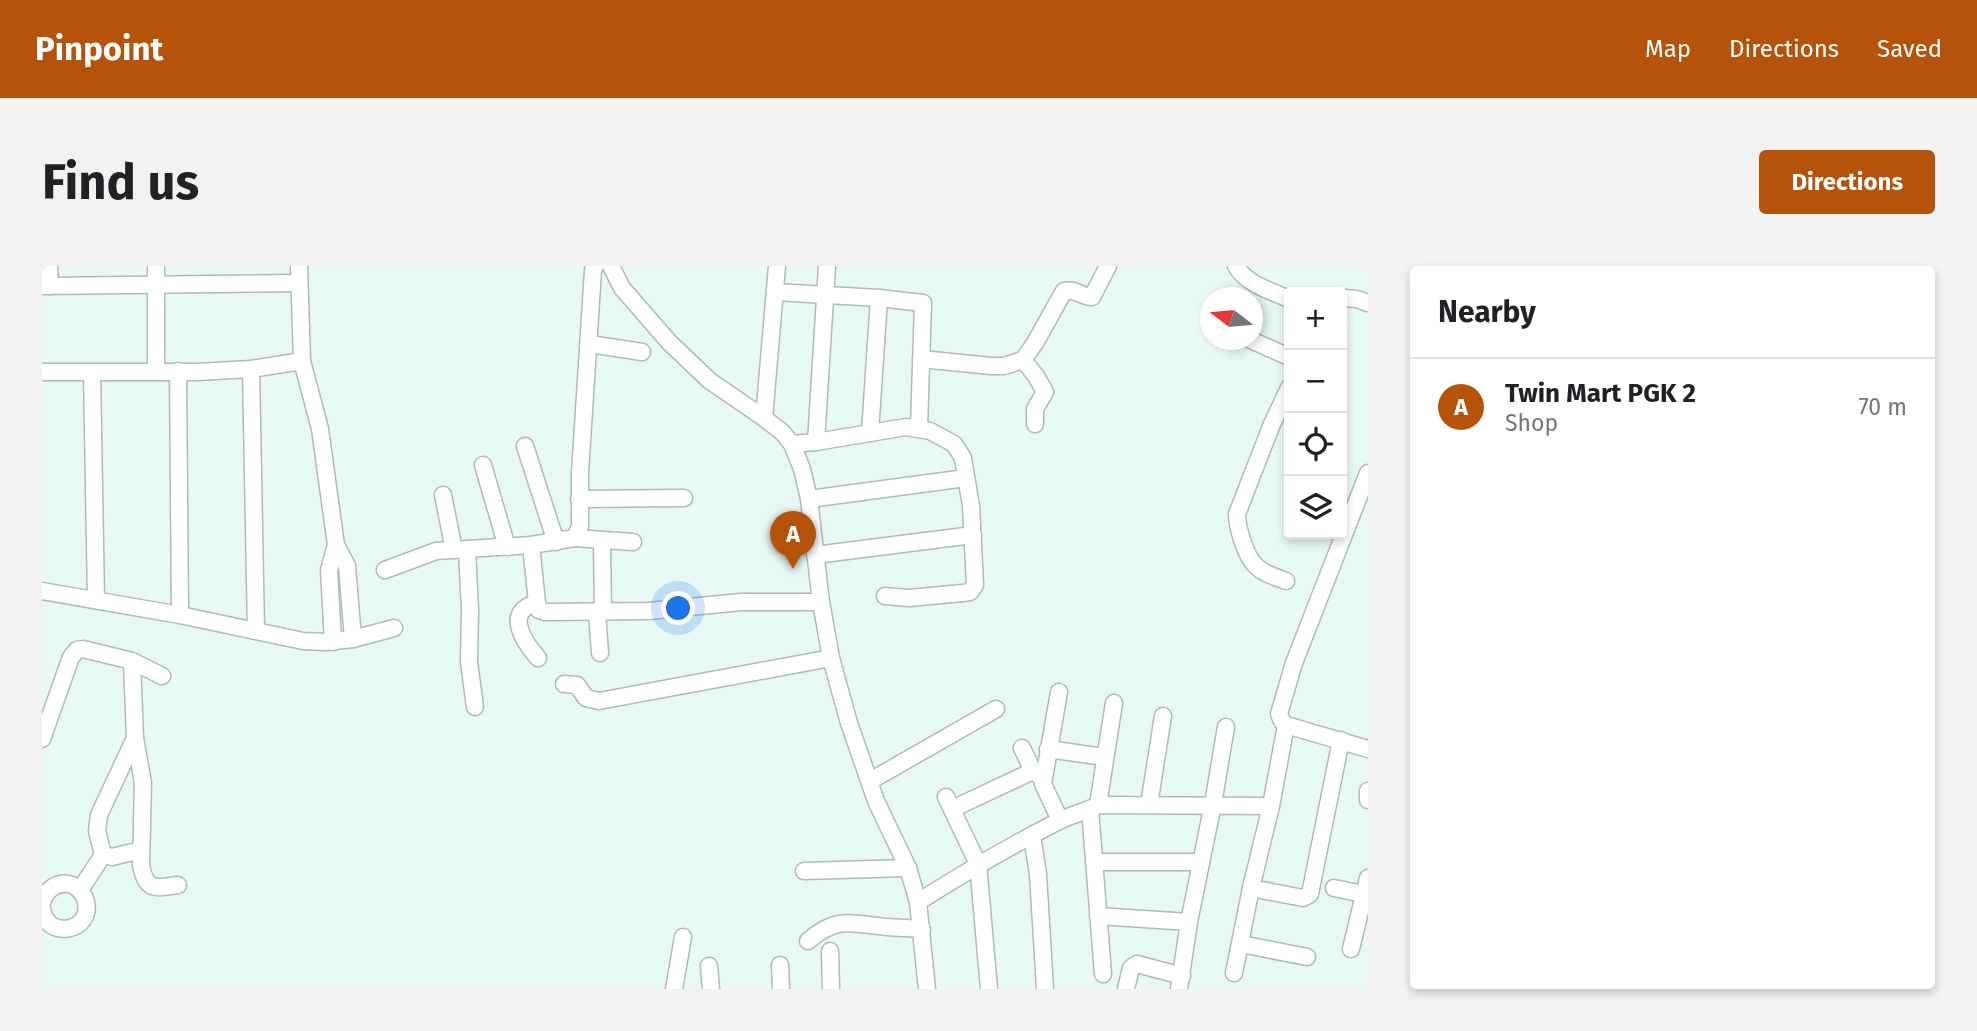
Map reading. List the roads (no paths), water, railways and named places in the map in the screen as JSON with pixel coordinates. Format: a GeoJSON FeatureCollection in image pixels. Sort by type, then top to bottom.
{"type":"FeatureCollection","features":[{"type":"Feature","properties":{"kind":"street"},"geometry":{"type":"LineString","coordinates":[[49,266],[46,286],[156,284],[299,274],[302,361],[320,429],[336,545],[347,566],[353,639]]}},
{"type":"Feature","properties":{"kind":"street"},"geometry":{"type":"LineString","coordinates":[[156,266],[156,371]]}},
{"type":"Feature","properties":{"kind":"street"},"geometry":{"type":"LineString","coordinates":[[575,538],[580,526],[579,499],[595,266]]}},
{"type":"Feature","properties":{"kind":"street"},"geometry":{"type":"LineString","coordinates":[[611,266],[622,288],[669,342],[710,381],[764,418],[792,444],[802,469],[809,499],[821,602],[831,658],[849,723],[885,823],[908,868],[918,902],[927,989]]}},
{"type":"Feature","properties":{"kind":"street"},"geometry":{"type":"LineString","coordinates":[[764,418],[777,266]]}},
{"type":"Feature","properties":{"kind":"street"},"geometry":{"type":"LineString","coordinates":[[816,442],[827,266]]}},
{"type":"Feature","properties":{"kind":"street"},"geometry":{"type":"LineString","coordinates":[[921,359],[991,366],[1023,360],[1064,291],[1092,297],[1108,266]]}},
{"type":"Feature","properties":{"kind":"street"},"geometry":{"type":"LineString","coordinates":[[1236,266],[1239,272],[1250,280],[1284,297]]}},
{"type":"Feature","properties":{"kind":"street"},"geometry":{"type":"LineString","coordinates":[[775,292],[923,303],[919,428]]}},
{"type":"Feature","properties":{"kind":"street"},"geometry":{"type":"LineString","coordinates":[[870,433],[879,298]]}},
{"type":"Feature","properties":{"kind":"street"},"geometry":{"type":"LineString","coordinates":[[1347,298],[1368,303]]}},
{"type":"Feature","properties":{"kind":"street"},"geometry":{"type":"LineString","coordinates":[[590,344],[642,352]]}},
{"type":"Feature","properties":{"kind":"street"},"geometry":{"type":"LineString","coordinates":[[1263,345],[1284,355]]}},
{"type":"Feature","properties":{"kind":"street"},"geometry":{"type":"LineString","coordinates":[[1023,360],[1045,392],[1034,412],[1035,425]]}},
{"type":"Feature","properties":{"kind":"street"},"geometry":{"type":"LineString","coordinates":[[42,372],[197,372],[251,369],[302,361]]}},
{"type":"Feature","properties":{"kind":"street"},"geometry":{"type":"LineString","coordinates":[[251,369],[256,631]]}},
{"type":"Feature","properties":{"kind":"street"},"geometry":{"type":"LineString","coordinates":[[178,371],[180,615]]}},
{"type":"Feature","properties":{"kind":"street"},"geometry":{"type":"LineString","coordinates":[[92,373],[96,600]]}},
{"type":"Feature","properties":{"kind":"street"},"geometry":{"type":"LineString","coordinates":[[1284,399],[1237,514],[1239,528],[1251,560],[1261,570],[1286,580]]}},
{"type":"Feature","properties":{"kind":"street"},"geometry":{"type":"LineString","coordinates":[[792,444],[906,427],[919,428],[954,444],[963,458],[971,506],[976,581],[970,592],[909,598],[885,597]]}},
{"type":"Feature","properties":{"kind":"street"},"geometry":{"type":"LineString","coordinates":[[525,446],[556,542]]}},
{"type":"Feature","properties":{"kind":"street"},"geometry":{"type":"LineString","coordinates":[[483,465],[507,547]]}},
{"type":"Feature","properties":{"kind":"street"},"geometry":{"type":"LineString","coordinates":[[1368,473],[1294,663],[1279,714],[1286,724],[1368,749]]}},
{"type":"Feature","properties":{"kind":"street"},"geometry":{"type":"LineString","coordinates":[[809,499],[966,478]]}},
{"type":"Feature","properties":{"kind":"street"},"geometry":{"type":"LineString","coordinates":[[443,495],[461,549],[470,597],[469,662],[475,707]]}},
{"type":"Feature","properties":{"kind":"street"},"geometry":{"type":"LineString","coordinates":[[579,499],[684,498]]}},
{"type":"Feature","properties":{"kind":"street"},"geometry":{"type":"LineString","coordinates":[[816,555],[973,535]]}},
{"type":"Feature","properties":{"kind":"street"},"geometry":{"type":"LineString","coordinates":[[385,570],[429,553],[461,549],[531,545],[575,538],[633,542]]}},
{"type":"Feature","properties":{"kind":"street"},"geometry":{"type":"LineString","coordinates":[[600,653],[602,541]]}},
{"type":"Feature","properties":{"kind":"street"},"geometry":{"type":"LineString","coordinates":[[333,642],[329,570],[336,545]]}},
{"type":"Feature","properties":{"kind":"street"},"geometry":{"type":"LineString","coordinates":[[531,545],[537,603],[539,610],[545,612],[649,611],[741,602],[821,602]]}},
{"type":"Feature","properties":{"kind":"street"},"geometry":{"type":"LineString","coordinates":[[42,591],[180,615],[303,641],[333,642],[394,628]]}},
{"type":"Feature","properties":{"kind":"street"},"geometry":{"type":"LineString","coordinates":[[537,603],[524,608],[519,624],[524,639],[538,658]]}},
{"type":"Feature","properties":{"kind":"street"},"geometry":{"type":"LineString","coordinates":[[42,739],[71,657],[77,650],[132,660],[162,676]]}},
{"type":"Feature","properties":{"kind":"street"},"geometry":{"type":"LineString","coordinates":[[564,684],[577,685],[586,698],[599,701],[831,658]]}},
{"type":"Feature","properties":{"kind":"street"},"geometry":{"type":"LineString","coordinates":[[132,660],[135,738],[143,783],[141,850],[144,879],[151,886],[159,888],[178,885]]}},
{"type":"Feature","properties":{"kind":"street"},"geometry":{"type":"LineString","coordinates":[[1038,775],[1048,749],[1059,692]]}},
{"type":"Feature","properties":{"kind":"street"},"geometry":{"type":"LineString","coordinates":[[1103,974],[1094,862],[1094,807],[1114,703]]}},
{"type":"Feature","properties":{"kind":"street"},"geometry":{"type":"LineString","coordinates":[[870,781],[996,709]]}},
{"type":"Feature","properties":{"kind":"street"},"geometry":{"type":"LineString","coordinates":[[1149,805],[1163,716]]}},
{"type":"Feature","properties":{"kind":"street"},"geometry":{"type":"LineString","coordinates":[[1234,973],[1286,724]]}},
{"type":"Feature","properties":{"kind":"street"},"geometry":{"type":"LineString","coordinates":[[1126,989],[1130,968],[1140,964],[1181,983],[1189,922],[1226,727]]}},
{"type":"Feature","properties":{"kind":"street"},"geometry":{"type":"LineString","coordinates":[[80,890],[103,856],[97,831],[99,814],[135,738]]}},
{"type":"Feature","properties":{"kind":"street"},"geometry":{"type":"LineString","coordinates":[[1251,888],[1303,898],[1310,894],[1341,740]]}},
{"type":"Feature","properties":{"kind":"street"},"geometry":{"type":"LineString","coordinates":[[1022,748],[1060,820]]}},
{"type":"Feature","properties":{"kind":"street"},"geometry":{"type":"LineString","coordinates":[[1048,749],[1104,757]]}},
{"type":"Feature","properties":{"kind":"street"},"geometry":{"type":"LineString","coordinates":[[989,989],[978,864],[949,803],[1038,775]]}},
{"type":"Feature","properties":{"kind":"street"},"geometry":{"type":"LineString","coordinates":[[1368,791],[1368,800]]}},
{"type":"Feature","properties":{"kind":"street"},"geometry":{"type":"LineString","coordinates":[[918,902],[978,864],[1060,820],[1094,807],[1213,804],[1270,806]]}},
{"type":"Feature","properties":{"kind":"street"},"geometry":{"type":"LineString","coordinates":[[1032,836],[1038,874],[1045,989]]}},
{"type":"Feature","properties":{"kind":"street"},"geometry":{"type":"LineString","coordinates":[[103,856],[112,857],[141,850]]}},
{"type":"Feature","properties":{"kind":"street"},"geometry":{"type":"LineString","coordinates":[[1094,862],[1200,862]]}},
{"type":"Feature","properties":{"kind":"street"},"geometry":{"type":"LineString","coordinates":[[804,871],[908,868]]}},
{"type":"Feature","properties":{"kind":"street"},"geometry":{"type":"LineString","coordinates":[[42,909],[47,922],[63,929],[80,923],[87,907],[80,890],[73,886],[57,885],[45,891]]}},
{"type":"Feature","properties":{"kind":"street"},"geometry":{"type":"LineString","coordinates":[[1334,888],[1367,889],[1351,949]]}},
{"type":"Feature","properties":{"kind":"street"},"geometry":{"type":"LineString","coordinates":[[1098,916],[1189,922]]}},
{"type":"Feature","properties":{"kind":"street"},"geometry":{"type":"LineString","coordinates":[[807,941],[827,927],[851,922],[922,929]]}},
{"type":"Feature","properties":{"kind":"street"},"geometry":{"type":"LineString","coordinates":[[674,989],[683,937]]}},
{"type":"Feature","properties":{"kind":"street"},"geometry":{"type":"LineString","coordinates":[[1241,944],[1307,957]]}},
{"type":"Feature","properties":{"kind":"street"},"geometry":{"type":"LineString","coordinates":[[830,951],[831,989]]}},
{"type":"Feature","properties":{"kind":"street"},"geometry":{"type":"LineString","coordinates":[[780,965],[781,989]]}},
{"type":"Feature","properties":{"kind":"street"},"geometry":{"type":"LineString","coordinates":[[709,967],[711,989]]}},
{"type":"Feature","properties":{"kind":"place","name":"Twin Mart PGK 2"},"geometry":{"type":"Point","coordinates":[793,569]}}]}
